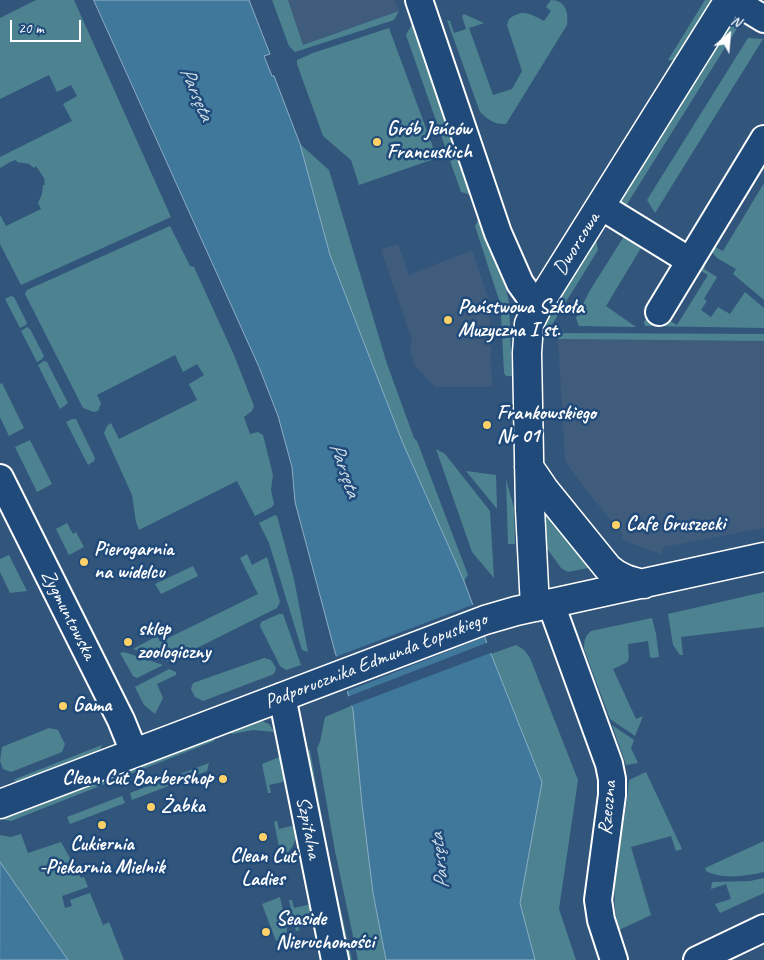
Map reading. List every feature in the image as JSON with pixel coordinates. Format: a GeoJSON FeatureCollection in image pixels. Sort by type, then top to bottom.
{"type":"FeatureCollection","features":[{"type":"Feature","properties":{"kind":"street"},"geometry":{"type":"LineString","coordinates":[[419,0],[505,250],[520,283],[530,297],[539,304]]}},
{"type":"Feature","properties":{"kind":"street"},"geometry":{"type":"LineString","coordinates":[[735,3],[764,19]]}},
{"type":"Feature","properties":{"kind":"street","name":"Dworcowa"},"geometry":{"type":"LineString","coordinates":[[543,606],[531,558],[527,336],[529,324],[539,304],[735,3]]}},
{"type":"Feature","properties":{"kind":"street"},"geometry":{"type":"LineString","coordinates":[[659,312],[764,139]]}},
{"type":"Feature","properties":{"kind":"street"},"geometry":{"type":"LineString","coordinates":[[612,213],[690,261]]}},
{"type":"Feature","properties":{"kind":"street"},"geometry":{"type":"LineString","coordinates":[[529,467],[544,489],[608,568],[627,580],[644,584]]}},
{"type":"Feature","properties":{"kind":"street","name":"Zygmuntowska"},"geometry":{"type":"LineString","coordinates":[[0,478],[121,720],[134,752]]}},
{"type":"Feature","properties":{"kind":"street","name":"Podporucznika Edmunda Łopuskiego"},"geometry":{"type":"LineString","coordinates":[[0,804],[485,620],[764,557]]}},
{"type":"Feature","properties":{"kind":"street","name":"Rzeczna"},"geometry":{"type":"LineString","coordinates":[[543,606],[609,764],[612,779],[612,795],[598,900],[600,920],[614,960]]}},
{"type":"Feature","properties":{"kind":"street","name":"Szpitalna"},"geometry":{"type":"LineString","coordinates":[[281,697],[335,960]]}},
{"type":"Feature","properties":{"kind":"street"},"geometry":{"type":"LineString","coordinates":[[696,960],[764,928]]}},
{"type":"Feature","properties":{"kind":"shaded area"},"geometry":{"type":"Polygon","coordinates":[[[288,0],[395,0],[399,11],[303,45],[288,0]]]}},
{"type":"Feature","properties":{"kind":"shaded area","name":"Państwowa Szkoła Muzyczna I st."},"geometry":{"type":"Polygon","coordinates":[[[398,244],[409,275],[472,250],[489,300],[492,387],[435,387],[415,366],[410,351],[412,340],[381,249],[398,244]]]}},
{"type":"Feature","properties":{"kind":"shaded area"},"geometry":{"type":"Polygon","coordinates":[[[558,339],[764,341],[764,528],[663,547],[661,554],[622,540],[623,535],[582,485],[565,460],[558,339]]]}},
{"type":"Feature","properties":{"kind":"green space"},"geometry":{"type":"Polygon","coordinates":[[[36,0],[74,0],[171,217],[21,285],[0,244],[0,215],[6,226],[41,209],[38,203],[43,185],[45,185],[44,178],[36,166],[34,168],[29,164],[17,162],[16,160],[0,168],[0,157],[72,121],[63,104],[77,96],[71,85],[57,92],[49,75],[0,99],[0,18],[36,0]]]}},
{"type":"Feature","properties":{"kind":"green space"},"geometry":{"type":"Polygon","coordinates":[[[272,0],[288,0],[303,45],[399,11],[394,20],[295,52],[289,46],[272,0]]]}},
{"type":"Feature","properties":{"kind":"green space"},"geometry":{"type":"Polygon","coordinates":[[[551,0],[563,4],[567,11],[567,25],[506,124],[495,122],[480,112],[447,20],[450,21],[454,33],[466,29],[462,16],[464,14],[484,23],[469,28],[493,95],[512,89],[522,71],[507,25],[509,19],[519,14],[527,13],[544,21],[551,11],[546,7],[551,0]]]}},
{"type":"Feature","properties":{"kind":"green space"},"geometry":{"type":"Polygon","coordinates":[[[705,0],[713,0],[676,61],[668,60],[705,0]]]}},
{"type":"Feature","properties":{"kind":"green space"},"geometry":{"type":"Polygon","coordinates":[[[743,19],[622,212],[619,201],[731,23],[743,19]]]}},
{"type":"Feature","properties":{"kind":"green space"},"geometry":{"type":"Polygon","coordinates":[[[414,21],[471,195],[461,192],[406,35],[414,21]]]}},
{"type":"Feature","properties":{"kind":"green space"},"geometry":{"type":"Polygon","coordinates":[[[389,28],[437,158],[359,185],[351,160],[323,136],[297,60],[389,28]]]}},
{"type":"Feature","properties":{"kind":"green space"},"geometry":{"type":"Polygon","coordinates":[[[748,38],[763,39],[655,213],[647,200],[748,38]]]}},
{"type":"Feature","properties":{"kind":"green space"},"geometry":{"type":"Polygon","coordinates":[[[300,144],[329,170],[387,364],[468,575],[464,581],[402,441],[330,255],[300,144]]]}},
{"type":"Feature","properties":{"kind":"green space"},"geometry":{"type":"Polygon","coordinates":[[[764,183],[764,300],[733,274],[736,269],[717,258],[711,251],[713,246],[723,251],[764,183]]]}},
{"type":"Feature","properties":{"kind":"green space"},"geometry":{"type":"Polygon","coordinates":[[[482,219],[509,302],[512,376],[506,376],[504,373],[499,300],[475,226],[478,220],[482,219]]]}},
{"type":"Feature","properties":{"kind":"green space"},"geometry":{"type":"Polygon","coordinates":[[[170,226],[190,266],[194,267],[234,355],[254,406],[252,411],[244,417],[250,434],[258,432],[263,435],[273,475],[271,490],[274,504],[255,516],[237,481],[139,530],[132,495],[104,433],[107,426],[111,423],[119,439],[197,400],[189,384],[204,375],[197,364],[183,372],[175,355],[97,395],[101,403],[98,411],[94,412],[83,408],[25,294],[27,290],[170,226]]]}},
{"type":"Feature","properties":{"kind":"green space"},"geometry":{"type":"Polygon","coordinates":[[[626,233],[644,243],[606,306],[636,327],[579,326],[576,318],[589,292],[626,233]]]}},
{"type":"Feature","properties":{"kind":"green space"},"geometry":{"type":"Polygon","coordinates":[[[596,239],[598,250],[540,344],[543,325],[596,239]]]}},
{"type":"Feature","properties":{"kind":"green space"},"geometry":{"type":"Polygon","coordinates":[[[705,266],[704,269],[717,277],[704,299],[707,301],[701,310],[711,317],[718,307],[730,314],[745,292],[764,308],[764,328],[645,326],[644,322],[651,310],[677,325],[708,275],[696,268],[705,266]]]}},
{"type":"Feature","properties":{"kind":"green space"},"geometry":{"type":"Polygon","coordinates":[[[11,296],[14,297],[27,323],[20,328],[5,299],[11,296]]]}},
{"type":"Feature","properties":{"kind":"green space"},"geometry":{"type":"Polygon","coordinates":[[[27,327],[30,329],[44,356],[37,362],[21,331],[27,327]]]}},
{"type":"Feature","properties":{"kind":"green space"},"geometry":{"type":"Polygon","coordinates":[[[562,333],[764,334],[764,341],[558,339],[562,333]]]}},
{"type":"Feature","properties":{"kind":"green space"},"geometry":{"type":"Polygon","coordinates":[[[44,361],[47,362],[68,403],[60,409],[38,365],[44,361]]]}},
{"type":"Feature","properties":{"kind":"green space"},"geometry":{"type":"Polygon","coordinates":[[[2,383],[24,428],[9,436],[0,417],[0,384],[2,383]]]}},
{"type":"Feature","properties":{"kind":"green space"},"geometry":{"type":"Polygon","coordinates":[[[76,419],[95,458],[88,465],[66,422],[76,419]]]}},
{"type":"Feature","properties":{"kind":"green space"},"geometry":{"type":"Polygon","coordinates":[[[30,440],[52,484],[37,492],[15,447],[30,440]]]}},
{"type":"Feature","properties":{"kind":"green space"},"geometry":{"type":"Polygon","coordinates":[[[436,449],[445,454],[490,511],[494,578],[472,552],[436,449]]]}},
{"type":"Feature","properties":{"kind":"green space"},"geometry":{"type":"Polygon","coordinates":[[[466,471],[496,475],[497,509],[466,471]]]}},
{"type":"Feature","properties":{"kind":"green space"},"geometry":{"type":"Polygon","coordinates":[[[506,479],[514,508],[515,544],[508,544],[506,479]]]}},
{"type":"Feature","properties":{"kind":"green space"},"geometry":{"type":"Polygon","coordinates":[[[545,511],[593,561],[588,568],[568,572],[561,568],[546,547],[545,511]]]}},
{"type":"Feature","properties":{"kind":"green space"},"geometry":{"type":"Polygon","coordinates":[[[275,515],[277,516],[294,579],[308,652],[302,650],[269,543],[259,523],[275,515]]]}},
{"type":"Feature","properties":{"kind":"green space"},"geometry":{"type":"Polygon","coordinates":[[[67,523],[73,534],[76,532],[84,547],[69,555],[56,529],[67,523]]]}},
{"type":"Feature","properties":{"kind":"green space"},"geometry":{"type":"Polygon","coordinates":[[[247,554],[252,565],[267,557],[280,602],[277,608],[169,662],[133,649],[157,636],[160,642],[258,594],[240,558],[247,554]]]}},
{"type":"Feature","properties":{"kind":"green space"},"geometry":{"type":"Polygon","coordinates":[[[9,555],[27,591],[10,593],[0,572],[0,559],[9,555]]]}},
{"type":"Feature","properties":{"kind":"green space"},"geometry":{"type":"Polygon","coordinates":[[[193,566],[198,576],[161,594],[155,584],[193,566]]]}},
{"type":"Feature","properties":{"kind":"green space"},"geometry":{"type":"Polygon","coordinates":[[[764,592],[764,627],[681,637],[683,655],[680,655],[673,645],[668,614],[764,592]]]}},
{"type":"Feature","properties":{"kind":"green space"},"geometry":{"type":"Polygon","coordinates":[[[283,614],[301,665],[286,670],[280,666],[260,626],[261,622],[283,614]]]}},
{"type":"Feature","properties":{"kind":"green space"},"geometry":{"type":"Polygon","coordinates":[[[652,618],[659,657],[650,657],[648,641],[628,644],[628,661],[613,669],[636,719],[643,716],[635,736],[610,719],[584,649],[584,644],[586,637],[591,631],[652,618]]]}},
{"type":"Feature","properties":{"kind":"green space"},"geometry":{"type":"Polygon","coordinates":[[[516,645],[524,650],[530,658],[578,780],[559,909],[576,960],[535,960],[520,903],[542,782],[491,654],[516,645]]]}},
{"type":"Feature","properties":{"kind":"green space"},"geometry":{"type":"Polygon","coordinates":[[[124,652],[163,665],[137,678],[133,676],[120,653],[124,652]]]}},
{"type":"Feature","properties":{"kind":"green space"},"geometry":{"type":"Polygon","coordinates":[[[264,658],[271,660],[276,668],[274,674],[203,701],[195,697],[191,689],[193,683],[264,658]]]}},
{"type":"Feature","properties":{"kind":"green space"},"geometry":{"type":"Polygon","coordinates":[[[169,669],[176,672],[176,675],[157,684],[163,698],[155,714],[144,705],[135,687],[169,669]]]}},
{"type":"Feature","properties":{"kind":"green space"},"geometry":{"type":"Polygon","coordinates":[[[351,706],[353,710],[373,893],[386,960],[358,960],[335,851],[317,748],[325,717],[351,706]]]}},
{"type":"Feature","properties":{"kind":"green space"},"geometry":{"type":"Polygon","coordinates":[[[258,719],[269,724],[275,732],[253,730],[232,734],[227,729],[258,719]]]}},
{"type":"Feature","properties":{"kind":"green space"},"geometry":{"type":"Polygon","coordinates":[[[612,725],[634,740],[631,748],[638,763],[626,765],[612,725]]]}},
{"type":"Feature","properties":{"kind":"green space"},"geometry":{"type":"Polygon","coordinates":[[[49,728],[58,730],[65,744],[62,752],[11,772],[3,769],[0,761],[2,747],[49,728]]]}},
{"type":"Feature","properties":{"kind":"green space"},"geometry":{"type":"Polygon","coordinates":[[[214,733],[214,741],[11,821],[0,819],[0,815],[214,733]]]}},
{"type":"Feature","properties":{"kind":"green space"},"geometry":{"type":"Polygon","coordinates":[[[102,745],[96,757],[26,784],[13,780],[102,745]]]}},
{"type":"Feature","properties":{"kind":"green space"},"geometry":{"type":"Polygon","coordinates":[[[310,750],[328,853],[352,960],[346,960],[304,751],[310,750]]]}},
{"type":"Feature","properties":{"kind":"green space"},"geometry":{"type":"Polygon","coordinates":[[[282,756],[287,777],[283,782],[269,785],[271,793],[268,793],[262,764],[282,756]]]}},
{"type":"Feature","properties":{"kind":"green space"},"geometry":{"type":"Polygon","coordinates":[[[209,763],[207,771],[132,800],[130,793],[209,763]]]}},
{"type":"Feature","properties":{"kind":"green space"},"geometry":{"type":"Polygon","coordinates":[[[646,772],[682,849],[676,851],[671,836],[631,847],[651,915],[619,930],[616,913],[616,875],[629,780],[646,772]]]}},
{"type":"Feature","properties":{"kind":"green space"},"geometry":{"type":"Polygon","coordinates":[[[122,796],[125,803],[70,824],[67,817],[122,796]]]}},
{"type":"Feature","properties":{"kind":"green space"},"geometry":{"type":"Polygon","coordinates":[[[277,821],[279,829],[291,826],[297,828],[293,845],[281,857],[274,822],[277,821]]]}},
{"type":"Feature","properties":{"kind":"green space"},"geometry":{"type":"Polygon","coordinates":[[[21,834],[28,853],[61,842],[81,878],[84,877],[88,887],[62,896],[65,908],[72,906],[70,900],[90,893],[103,925],[109,922],[124,960],[68,960],[0,862],[0,835],[11,837],[21,834]]]}},
{"type":"Feature","properties":{"kind":"green space"},"geometry":{"type":"Polygon","coordinates":[[[764,841],[764,872],[742,876],[720,876],[706,871],[705,868],[764,841]]]}},
{"type":"Feature","properties":{"kind":"green space"},"geometry":{"type":"Polygon","coordinates":[[[764,878],[764,893],[720,913],[715,904],[731,899],[726,884],[711,889],[712,882],[750,881],[764,878]]]}},
{"type":"Feature","properties":{"kind":"green space"},"geometry":{"type":"Polygon","coordinates":[[[280,897],[287,929],[286,935],[276,941],[262,904],[280,897]]]}},
{"type":"Feature","properties":{"kind":"green space"},"geometry":{"type":"Polygon","coordinates":[[[289,900],[292,900],[294,908],[312,904],[315,919],[298,922],[299,930],[296,931],[289,900]]]}},
{"type":"Feature","properties":{"kind":"water","name":"Parsęta"},"geometry":{"type":"Polygon","coordinates":[[[94,0],[249,0],[270,54],[264,56],[272,76],[274,76],[300,144],[330,255],[402,441],[464,581],[542,782],[520,903],[535,960],[386,960],[373,893],[353,710],[335,652],[295,502],[292,467],[278,416],[259,367],[94,0]]]}},
{"type":"Feature","properties":{"kind":"water"},"geometry":{"type":"Polygon","coordinates":[[[0,862],[68,960],[0,960],[0,862]]]}},
{"type":"Feature","properties":{"kind":"pier"},"geometry":{"type":"Polygon","coordinates":[[[475,604],[487,636],[345,692],[335,657],[475,604]]]}},
{"type":"Feature","properties":{"kind":"pier"},"geometry":{"type":"Polygon","coordinates":[[[489,642],[493,652],[350,706],[347,697],[489,642]]]}},
{"type":"Feature","properties":{"kind":"place","name":"Grób Jeńców Francuskich"},"geometry":{"type":"Point","coordinates":[377,142]}},
{"type":"Feature","properties":{"kind":"place","name":"Państwowa Szkoła Muzyczna I st."},"geometry":{"type":"Point","coordinates":[448,320]}},
{"type":"Feature","properties":{"kind":"place","name":"Frankowskiego Nr 01"},"geometry":{"type":"Point","coordinates":[487,425]}},
{"type":"Feature","properties":{"kind":"place","name":"Cafe Gruszecki"},"geometry":{"type":"Point","coordinates":[616,525]}},
{"type":"Feature","properties":{"kind":"place","name":"Pierogarnia na widelcu"},"geometry":{"type":"Point","coordinates":[84,562]}},
{"type":"Feature","properties":{"kind":"place","name":"sklep zoologiczny"},"geometry":{"type":"Point","coordinates":[128,642]}},
{"type":"Feature","properties":{"kind":"place","name":"Gama"},"geometry":{"type":"Point","coordinates":[63,706]}},
{"type":"Feature","properties":{"kind":"place","name":"Clean Cut Barbershop"},"geometry":{"type":"Point","coordinates":[223,779]}},
{"type":"Feature","properties":{"kind":"place","name":"Żabka"},"geometry":{"type":"Point","coordinates":[151,807]}},
{"type":"Feature","properties":{"kind":"place","name":"Cukiernia -Piekarnia Mielnik"},"geometry":{"type":"Point","coordinates":[102,825]}},
{"type":"Feature","properties":{"kind":"place","name":"Clean Cut Ladies"},"geometry":{"type":"Point","coordinates":[263,837]}},
{"type":"Feature","properties":{"kind":"place","name":"Seaside Nieruchomości"},"geometry":{"type":"Point","coordinates":[266,932]}}]}
